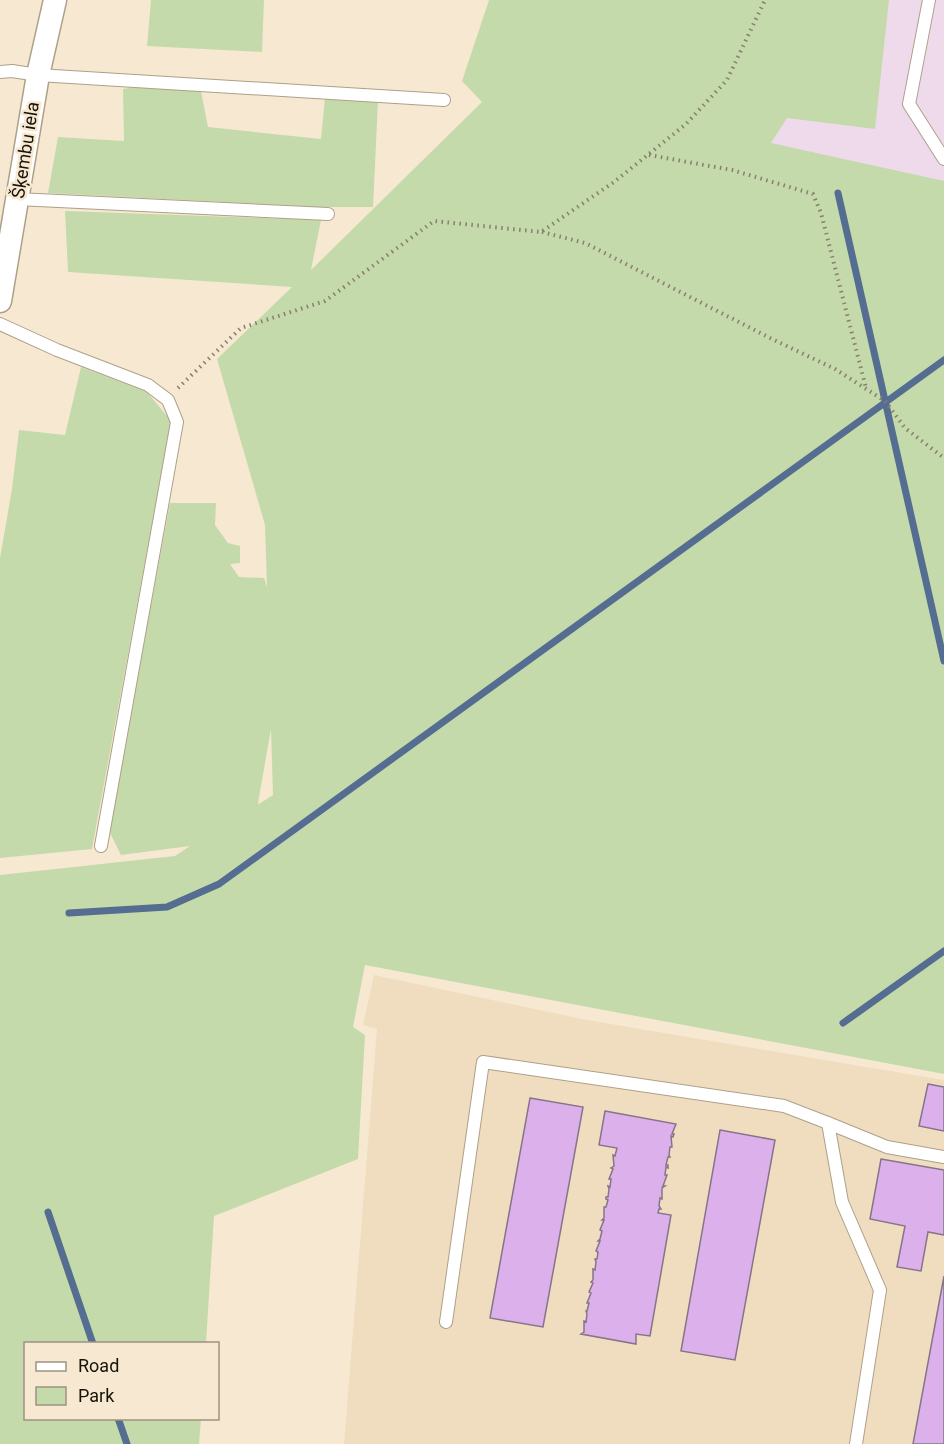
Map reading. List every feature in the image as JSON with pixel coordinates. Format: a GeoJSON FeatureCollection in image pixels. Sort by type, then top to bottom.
{"type":"FeatureCollection","features":[{"type":"Feature","properties":{"kind":"street","name":"Šķembu iela"},"geometry":{"type":"LineString","coordinates":[[0,301],[38,75],[55,0]]}},
{"type":"Feature","properties":{"kind":"lane"},"geometry":{"type":"LineString","coordinates":[[928,0],[909,104],[944,159]]}},
{"type":"Feature","properties":{"kind":"lane"},"geometry":{"type":"LineString","coordinates":[[0,72],[444,100]]}},
{"type":"Feature","properties":{"kind":"lane"},"geometry":{"type":"LineString","coordinates":[[17,199],[328,214]]}},
{"type":"Feature","properties":{"kind":"lane"},"geometry":{"type":"LineString","coordinates":[[0,324],[57,350],[148,385],[167,399],[177,422],[101,846]]}},
{"type":"Feature","properties":{"kind":"lane"},"geometry":{"type":"LineString","coordinates":[[446,1322],[483,1062],[784,1106],[887,1147],[944,1157]]}},
{"type":"Feature","properties":{"kind":"lane"},"geometry":{"type":"LineString","coordinates":[[828,1123],[842,1202],[880,1290],[856,1444]]}},
{"type":"Feature","properties":{"kind":"path"},"geometry":{"type":"LineString","coordinates":[[541,232],[614,182],[686,123],[727,80],[765,0]]}},
{"type":"Feature","properties":{"kind":"path"},"geometry":{"type":"LineString","coordinates":[[648,154],[732,170],[813,194],[821,213],[866,389]]}},
{"type":"Feature","properties":{"kind":"path"},"geometry":{"type":"LineString","coordinates":[[167,399],[241,328],[325,301],[434,222],[541,232],[585,243],[835,369],[885,400],[905,428],[944,458]]}},
{"type":"Feature","properties":{"kind":"shaded area"},"geometry":{"type":"Polygon","coordinates":[[[779,0],[944,0],[944,206],[746,164],[779,0]]]}},
{"type":"Feature","properties":{"kind":"shaded area"},"geometry":{"type":"Polygon","coordinates":[[[374,975],[587,1020],[944,1080],[944,1444],[344,1444],[377,1029],[363,1025],[374,975]]]}},
{"type":"Feature","properties":{"kind":"green space"},"geometry":{"type":"Polygon","coordinates":[[[151,0],[264,0],[262,52],[147,46],[151,0]]]}},
{"type":"Feature","properties":{"kind":"green space"},"geometry":{"type":"Polygon","coordinates":[[[489,0],[889,0],[875,129],[787,118],[771,143],[944,181],[944,1074],[365,965],[353,1027],[365,1035],[358,1159],[214,1216],[206,1342],[24,1342],[24,1420],[201,1420],[199,1444],[0,1444],[0,875],[175,856],[190,846],[121,855],[109,831],[170,503],[216,503],[215,525],[228,543],[240,546],[240,563],[230,564],[239,577],[264,578],[267,587],[265,525],[217,359],[292,287],[68,272],[65,211],[321,220],[311,270],[482,102],[462,81],[489,0]],[[271,729],[258,803],[273,795],[271,729]]]}},
{"type":"Feature","properties":{"kind":"green space"},"geometry":{"type":"Polygon","coordinates":[[[139,86],[201,91],[208,127],[321,139],[325,98],[378,102],[373,207],[316,207],[48,193],[58,137],[124,141],[123,89],[139,86]]]}},
{"type":"Feature","properties":{"kind":"green space"},"geometry":{"type":"Polygon","coordinates":[[[81,367],[147,392],[171,421],[92,849],[0,858],[0,558],[19,430],[65,435],[81,367]]]}},
{"type":"Feature","properties":{"kind":"building"},"geometry":{"type":"Polygon","coordinates":[[[928,1084],[944,1087],[944,1131],[919,1126],[928,1084]]]}},
{"type":"Feature","properties":{"kind":"building"},"geometry":{"type":"Polygon","coordinates":[[[530,1098],[583,1107],[543,1327],[490,1318],[530,1098]]]}},
{"type":"Feature","properties":{"kind":"building"},"geometry":{"type":"Polygon","coordinates":[[[605,1111],[676,1124],[673,1137],[671,1136],[672,1147],[670,1147],[670,1157],[666,1165],[668,1168],[666,1167],[665,1175],[667,1175],[663,1186],[665,1186],[662,1188],[662,1199],[660,1198],[661,1209],[658,1213],[671,1215],[650,1336],[636,1334],[636,1344],[581,1334],[584,1332],[584,1321],[586,1322],[589,1303],[587,1303],[591,1293],[589,1292],[593,1283],[591,1282],[593,1269],[595,1270],[595,1259],[597,1259],[598,1252],[596,1251],[604,1220],[602,1220],[604,1207],[608,1200],[606,1197],[608,1197],[608,1186],[610,1187],[611,1179],[609,1179],[613,1169],[611,1168],[614,1166],[613,1155],[615,1156],[617,1148],[599,1145],[605,1111]]]}},
{"type":"Feature","properties":{"kind":"building"},"geometry":{"type":"Polygon","coordinates":[[[720,1130],[775,1140],[735,1360],[681,1351],[720,1130]]]}},
{"type":"Feature","properties":{"kind":"building"},"geometry":{"type":"Polygon","coordinates":[[[881,1159],[944,1170],[944,1235],[928,1232],[921,1271],[897,1267],[905,1226],[870,1219],[881,1159]]]}},
{"type":"Feature","properties":{"kind":"building"},"geometry":{"type":"Polygon","coordinates":[[[944,1276],[944,1444],[913,1444],[944,1276]]]}},
{"type":"Feature","properties":{"kind":"waterway"},"geometry":{"type":"LineString","coordinates":[[838,193],[944,661]]}},
{"type":"Feature","properties":{"kind":"waterway"},"geometry":{"type":"LineString","coordinates":[[69,913],[167,907],[219,884],[944,360]]}},
{"type":"Feature","properties":{"kind":"waterway"},"geometry":{"type":"LineString","coordinates":[[843,1023],[944,951]]}},
{"type":"Feature","properties":{"kind":"waterway"},"geometry":{"type":"LineString","coordinates":[[48,1212],[92,1342]]}},
{"type":"Feature","properties":{"kind":"waterway"},"geometry":{"type":"LineString","coordinates":[[119,1420],[127,1444]]}}]}
